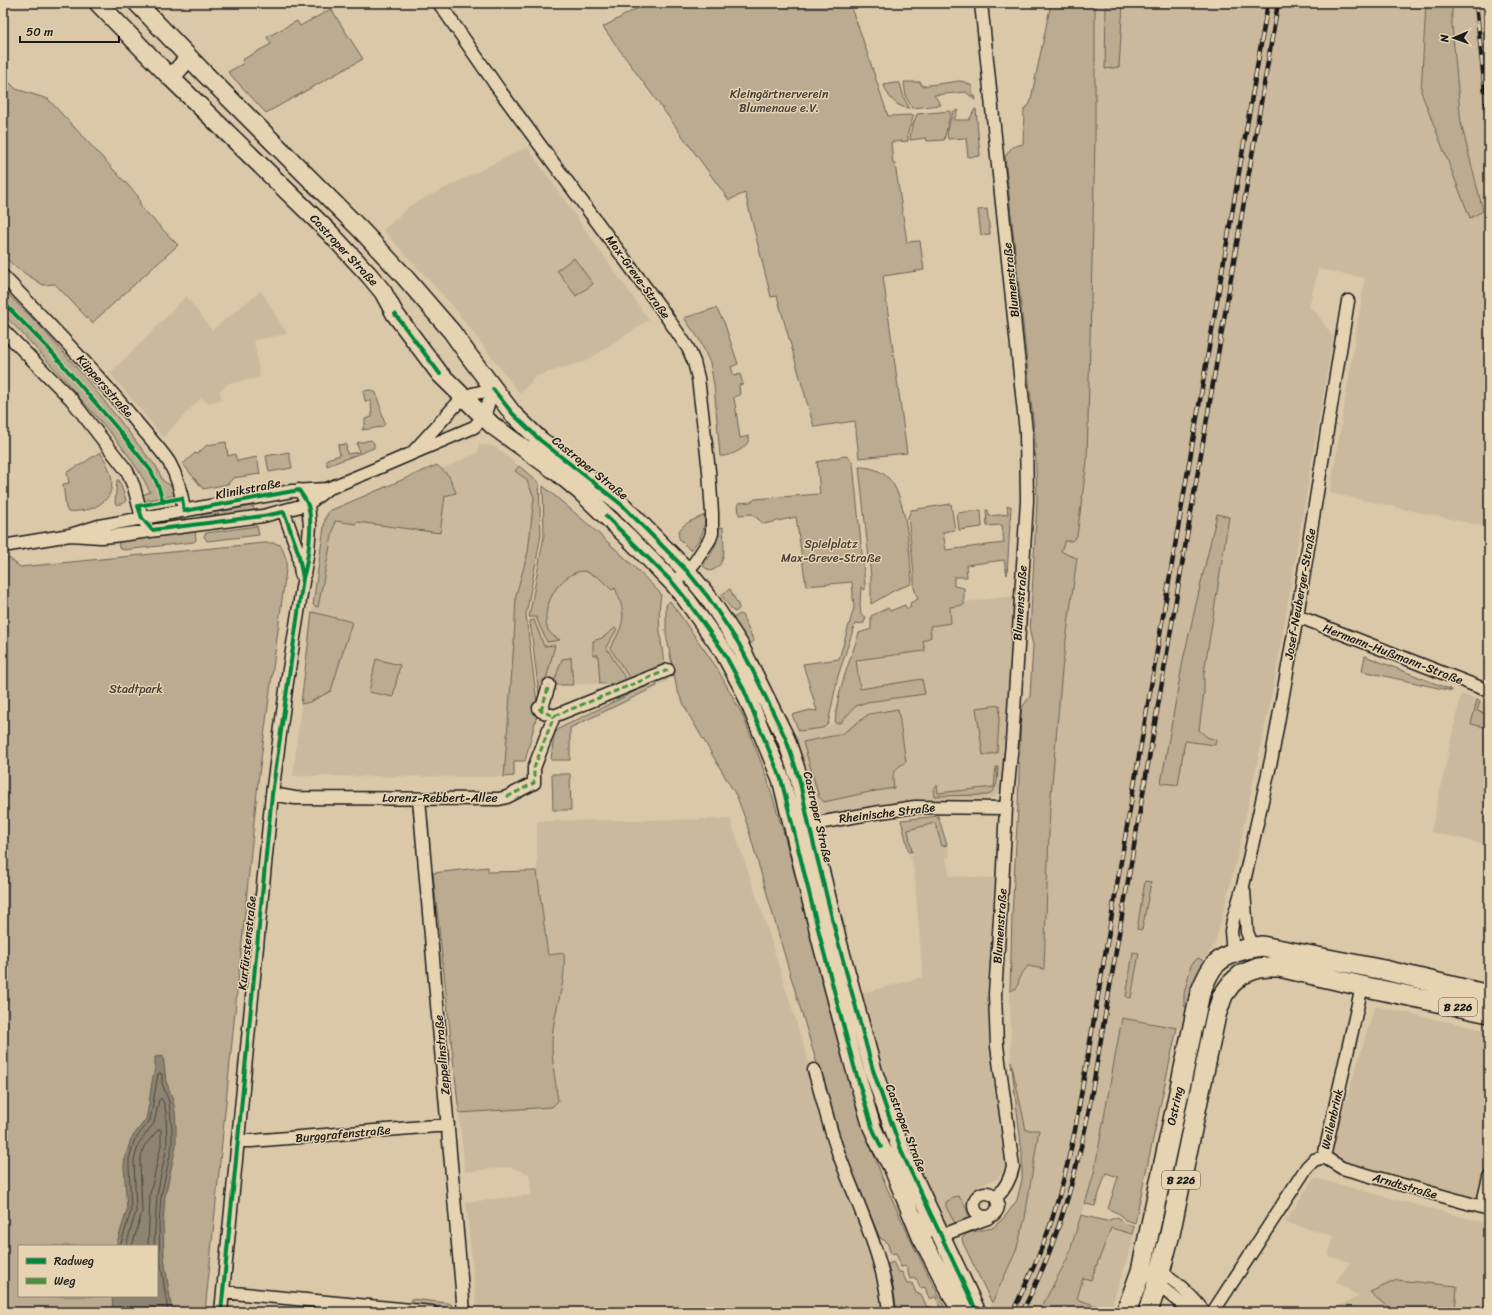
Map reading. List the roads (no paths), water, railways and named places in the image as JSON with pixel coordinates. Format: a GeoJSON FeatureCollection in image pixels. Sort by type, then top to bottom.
{"type":"FeatureCollection","features":[{"type":"Feature","properties":{"kind":"main road","name":"Castroper Straße"},"geometry":{"type":"LineString","coordinates":[[98,3],[171,78],[330,233],[369,275],[383,292],[395,314],[440,374],[493,426],[530,452],[581,492],[673,583],[722,651],[744,690],[801,826],[884,1102],[903,1155],[977,1312]]}},
{"type":"Feature","properties":{"kind":"main road","name":"Castroper Straße"},"geometry":{"type":"LineString","coordinates":[[137,3],[361,230],[402,274],[452,332],[513,414],[546,445],[622,505],[687,572],[708,597],[739,644],[782,732],[799,778],[801,826],[848,1045],[868,1112],[881,1147],[893,1169],[908,1203],[913,1221],[961,1312]]}},
{"type":"Feature","properties":{"kind":"main road"},"geometry":{"type":"LineString","coordinates":[[171,78],[189,56]]}},
{"type":"Feature","properties":{"kind":"main road","name":"Ostring"},"geometry":{"type":"LineString","coordinates":[[1141,1271],[1200,993],[1214,966],[1224,958],[1253,948],[1262,946],[1271,947],[1384,970],[1489,995]]}},
{"type":"Feature","properties":{"kind":"main road"},"geometry":{"type":"LineString","coordinates":[[1248,972],[1253,948]]}},
{"type":"Feature","properties":{"kind":"main road"},"geometry":{"type":"LineString","coordinates":[[1233,954],[1248,972]]}},
{"type":"Feature","properties":{"kind":"main road","name":"Ostring"},"geometry":{"type":"LineString","coordinates":[[1159,1278],[1216,1015],[1223,995],[1231,984],[1242,975],[1258,968],[1279,967],[1489,1013]]}},
{"type":"Feature","properties":{"kind":"main road"},"geometry":{"type":"LineString","coordinates":[[1362,986],[1384,970]]}},
{"type":"Feature","properties":{"kind":"main road","name":"B 226"},"geometry":{"type":"LineString","coordinates":[[1126,1312],[1141,1271]]}},
{"type":"Feature","properties":{"kind":"main road","name":"B 226"},"geometry":{"type":"LineString","coordinates":[[1148,1312],[1159,1278]]}},
{"type":"Feature","properties":{"kind":"street","name":"Max-Greve-Straße"},"geometry":{"type":"LineString","coordinates":[[438,3],[500,91],[660,306],[688,348],[698,378],[708,471],[712,533],[710,539],[687,572],[673,583]]}},
{"type":"Feature","properties":{"kind":"street","name":"Blumenstraße"},"geometry":{"type":"LineString","coordinates":[[981,3],[1026,432],[1027,501],[995,994],[997,1046],[1013,1167],[1011,1176],[1004,1190],[996,1198],[998,1205],[997,1211],[988,1218]]}},
{"type":"Feature","properties":{"kind":"street","name":"Küppersstraße"},"geometry":{"type":"LineString","coordinates":[[3,276],[111,392],[169,462],[182,498],[184,511]]}},
{"type":"Feature","properties":{"kind":"street","name":"Josef-Neuberger-Straße"},"geometry":{"type":"LineString","coordinates":[[1233,954],[1231,931],[1232,920],[1243,886],[1272,756],[1297,616],[1348,301]]}},
{"type":"Feature","properties":{"kind":"street"},"geometry":{"type":"LineString","coordinates":[[3,330],[71,399],[127,471],[134,487],[142,518],[152,530]]}},
{"type":"Feature","properties":{"kind":"street"},"geometry":{"type":"LineString","coordinates":[[464,396],[494,389]]}},
{"type":"Feature","properties":{"kind":"street"},"geometry":{"type":"LineString","coordinates":[[484,417],[494,389]]}},
{"type":"Feature","properties":{"kind":"street","name":"Klinikstraße"},"geometry":{"type":"LineString","coordinates":[[412,454],[464,396]]}},
{"type":"Feature","properties":{"kind":"street","name":"Klinikstraße"},"geometry":{"type":"LineString","coordinates":[[70,535],[101,537],[284,512],[308,504],[327,489],[474,427],[484,417]]}},
{"type":"Feature","properties":{"kind":"street","name":"Klinikstraße"},"geometry":{"type":"LineString","coordinates":[[3,546],[70,535],[100,526],[295,490],[327,489]]}},
{"type":"Feature","properties":{"kind":"street","name":"Klinikstraße"},"geometry":{"type":"LineString","coordinates":[[295,490],[308,504]]}},
{"type":"Feature","properties":{"kind":"street","name":"Klinikstraße"},"geometry":{"type":"LineString","coordinates":[[284,512],[295,490]]}},
{"type":"Feature","properties":{"kind":"street","name":"Kurfürstenstraße"},"geometry":{"type":"LineString","coordinates":[[221,1312],[272,794],[303,578],[306,568],[310,526],[308,504]]}},
{"type":"Feature","properties":{"kind":"street"},"geometry":{"type":"LineString","coordinates":[[177,527],[184,511]]}},
{"type":"Feature","properties":{"kind":"street","name":"Kurfürstenstraße"},"geometry":{"type":"LineString","coordinates":[[284,512],[298,552],[303,578]]}},
{"type":"Feature","properties":{"kind":"street","name":"Hermann-Hußmann-Straße"},"geometry":{"type":"LineString","coordinates":[[1297,616],[1489,692]]}},
{"type":"Feature","properties":{"kind":"street"},"geometry":{"type":"LineString","coordinates":[[549,685],[540,710],[554,716],[668,670]]}},
{"type":"Feature","properties":{"kind":"street","name":"Lorenz-Rebbert-Allee"},"geometry":{"type":"LineString","coordinates":[[272,794],[295,798],[499,799],[507,797],[534,783],[534,768],[554,716]]}},
{"type":"Feature","properties":{"kind":"street","name":"Zeppelinstraße"},"geometry":{"type":"LineString","coordinates":[[419,799],[464,1312]]}},
{"type":"Feature","properties":{"kind":"street","name":"Rheinische Straße"},"geometry":{"type":"LineString","coordinates":[[801,826],[916,807],[1006,808]]}},
{"type":"Feature","properties":{"kind":"street","name":"Josef-Neuberger-Straße"},"geometry":{"type":"LineString","coordinates":[[1243,886],[1248,932],[1253,948]]}},
{"type":"Feature","properties":{"kind":"street","name":"Weilenbrink"},"geometry":{"type":"LineString","coordinates":[[1213,1312],[1307,1167],[1314,1160],[1324,1157],[1362,986]]}},
{"type":"Feature","properties":{"kind":"street"},"geometry":{"type":"LineString","coordinates":[[814,1070],[837,1148],[873,1239],[888,1298],[889,1312]]}},
{"type":"Feature","properties":{"kind":"street","name":"Burggrafenstraße"},"geometry":{"type":"LineString","coordinates":[[238,1141],[251,1142],[448,1125]]}},
{"type":"Feature","properties":{"kind":"street","name":"Arndtstraße"},"geometry":{"type":"LineString","coordinates":[[1324,1157],[1342,1168],[1486,1208]]}},
{"type":"Feature","properties":{"kind":"street"},"geometry":{"type":"LineString","coordinates":[[1486,1208],[1489,1177]]}},
{"type":"Feature","properties":{"kind":"street"},"geometry":{"type":"LineString","coordinates":[[988,1218],[982,1218],[977,1214],[974,1209],[974,1201],[981,1193],[993,1195],[996,1198]]}},
{"type":"Feature","properties":{"kind":"street"},"geometry":{"type":"LineString","coordinates":[[908,1203],[924,1228],[941,1234],[948,1233],[988,1218]]}},
{"type":"Feature","properties":{"kind":"street"},"geometry":{"type":"LineString","coordinates":[[1141,1271],[1159,1278],[1186,1292],[1204,1312]]}},
{"type":"Feature","properties":{"kind":"street"},"geometry":{"type":"LineString","coordinates":[[1159,1278],[1191,1312]]}},
{"type":"Feature","properties":{"kind":"street"},"geometry":{"type":"LineString","coordinates":[[222,1292],[432,1312]]}},
{"type":"Feature","properties":{"kind":"water"},"geometry":{"type":"Polygon","coordinates":[[[163,1056],[166,1081],[173,1100],[176,1127],[176,1146],[165,1196],[163,1224],[164,1257],[172,1312],[113,1312],[112,1297],[158,1297],[158,1245],[116,1245],[127,1210],[124,1166],[125,1158],[131,1139],[146,1119],[155,1068],[155,1057],[163,1056]]]}},
{"type":"Feature","properties":{"kind":"railway"},"geometry":{"type":"LineString","coordinates":[[1013,1312],[1037,1260],[1054,1215],[1075,1130],[1268,3]]}},
{"type":"Feature","properties":{"kind":"railway"},"geometry":{"type":"LineString","coordinates":[[1022,1312],[1034,1289],[1054,1240],[1070,1191],[1088,1115],[1278,3]]}},
{"type":"Feature","properties":{"kind":"railway"},"geometry":{"type":"LineString","coordinates":[[1476,3],[1489,132]]}},
{"type":"Feature","properties":{"kind":"park label","name":"Kleingärtnerverein Blumenaue e.V."},"geometry":{"type":"Point","coordinates":[779,101]}},
{"type":"Feature","properties":{"kind":"park label","name":"Spielplatz Max-Greve-Straße"},"geometry":{"type":"Point","coordinates":[831,551]}},
{"type":"Feature","properties":{"kind":"park label","name":"Stadtpark"},"geometry":{"type":"Point","coordinates":[136,689]}}]}
